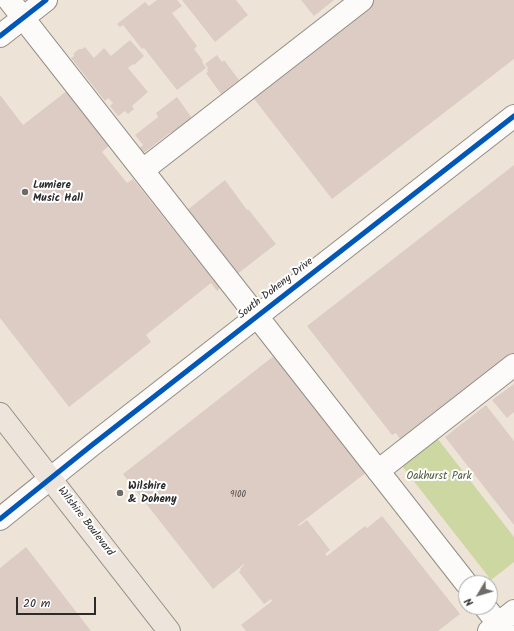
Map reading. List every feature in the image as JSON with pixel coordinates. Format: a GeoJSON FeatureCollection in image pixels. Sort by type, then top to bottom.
{"type":"FeatureCollection","features":[{"type":"Feature","properties":{"kind":"main road","name":"Wilshire Boulevard"},"geometry":{"type":"LineString","coordinates":[[0,414],[169,631]]}},
{"type":"Feature","properties":{"kind":"street"},"geometry":{"type":"LineString","coordinates":[[9,0],[460,575]]}},
{"type":"Feature","properties":{"kind":"street"},"geometry":{"type":"LineString","coordinates":[[0,36],[46,0]]}},
{"type":"Feature","properties":{"kind":"street"},"geometry":{"type":"LineString","coordinates":[[143,170],[362,0]]}},
{"type":"Feature","properties":{"kind":"street","name":"South Doheny Drive"},"geometry":{"type":"LineString","coordinates":[[0,519],[50,478],[514,116]]}},
{"type":"Feature","properties":{"kind":"street"},"geometry":{"type":"LineString","coordinates":[[378,471],[514,365]]}},
{"type":"Feature","properties":{"kind":"green space","name":"Oakhurst Park"},"geometry":{"type":"Polygon","coordinates":[[[437,438],[514,537],[514,562],[497,575],[487,575],[402,466],[437,438]]]}},
{"type":"Feature","properties":{"kind":"building"},"geometry":{"type":"Polygon","coordinates":[[[157,0],[177,0],[182,6],[172,13],[197,46],[194,49],[203,61],[202,62],[206,68],[177,90],[144,48],[142,49],[123,25],[120,27],[117,24],[145,2],[149,6],[157,0]]]}},
{"type":"Feature","properties":{"kind":"building"},"geometry":{"type":"Polygon","coordinates":[[[182,0],[236,0],[248,15],[215,42],[182,0]]]}},
{"type":"Feature","properties":{"kind":"building"},"geometry":{"type":"Polygon","coordinates":[[[301,0],[334,0],[314,16],[301,0]]]}},
{"type":"Feature","properties":{"kind":"building"},"geometry":{"type":"Polygon","coordinates":[[[372,0],[514,0],[514,59],[332,199],[251,95],[372,0]]]}},
{"type":"Feature","properties":{"kind":"building"},"geometry":{"type":"Polygon","coordinates":[[[130,40],[144,56],[128,68],[148,92],[132,106],[134,109],[128,114],[125,111],[118,116],[110,106],[113,103],[108,98],[105,101],[71,58],[79,49],[85,47],[94,58],[104,48],[111,56],[130,40]]]}},
{"type":"Feature","properties":{"kind":"building"},"geometry":{"type":"Polygon","coordinates":[[[217,55],[222,62],[224,60],[239,80],[221,94],[206,73],[208,72],[208,68],[205,64],[217,55]]]}},
{"type":"Feature","properties":{"kind":"building"},"geometry":{"type":"Polygon","coordinates":[[[68,90],[110,145],[102,152],[127,183],[133,179],[220,288],[217,291],[211,283],[146,335],[151,342],[69,407],[0,318],[0,95],[23,125],[68,90]]]}},
{"type":"Feature","properties":{"kind":"building"},"geometry":{"type":"Polygon","coordinates":[[[177,97],[192,118],[141,155],[137,150],[143,145],[135,135],[158,117],[156,113],[177,97]]]}},
{"type":"Feature","properties":{"kind":"building"},"geometry":{"type":"Polygon","coordinates":[[[514,165],[514,355],[402,442],[396,433],[392,435],[307,326],[514,165]]]}},
{"type":"Feature","properties":{"kind":"building"},"geometry":{"type":"Polygon","coordinates":[[[225,180],[247,210],[248,209],[276,244],[236,275],[186,211],[225,180]]]}},
{"type":"Feature","properties":{"kind":"building"},"geometry":{"type":"Polygon","coordinates":[[[275,355],[367,472],[298,525],[299,526],[307,520],[330,550],[325,554],[327,556],[365,526],[367,528],[382,516],[458,611],[459,615],[438,631],[246,631],[241,625],[272,601],[271,599],[264,604],[239,572],[244,564],[213,589],[123,474],[275,355]]]}},
{"type":"Feature","properties":{"kind":"building"},"geometry":{"type":"Polygon","coordinates":[[[514,384],[514,412],[507,418],[492,400],[514,384]]]}},
{"type":"Feature","properties":{"kind":"building"},"geometry":{"type":"Polygon","coordinates":[[[486,405],[514,441],[514,525],[445,437],[486,405]]]}},
{"type":"Feature","properties":{"kind":"building"},"geometry":{"type":"Polygon","coordinates":[[[26,547],[91,631],[0,631],[0,568],[26,547]]]}},
{"type":"Feature","properties":{"kind":"cycle path"},"geometry":{"type":"LineString","coordinates":[[0,36],[46,0]]}},
{"type":"Feature","properties":{"kind":"cycle path"},"geometry":{"type":"LineString","coordinates":[[0,519],[92,445],[514,116]]}},
{"type":"Feature","properties":{"kind":"place","name":"Lumiere Music Hall"},"geometry":{"type":"Point","coordinates":[25,192]}},
{"type":"Feature","properties":{"kind":"place","name":"Wilshire & Doheny"},"geometry":{"type":"Point","coordinates":[120,493]}}]}
